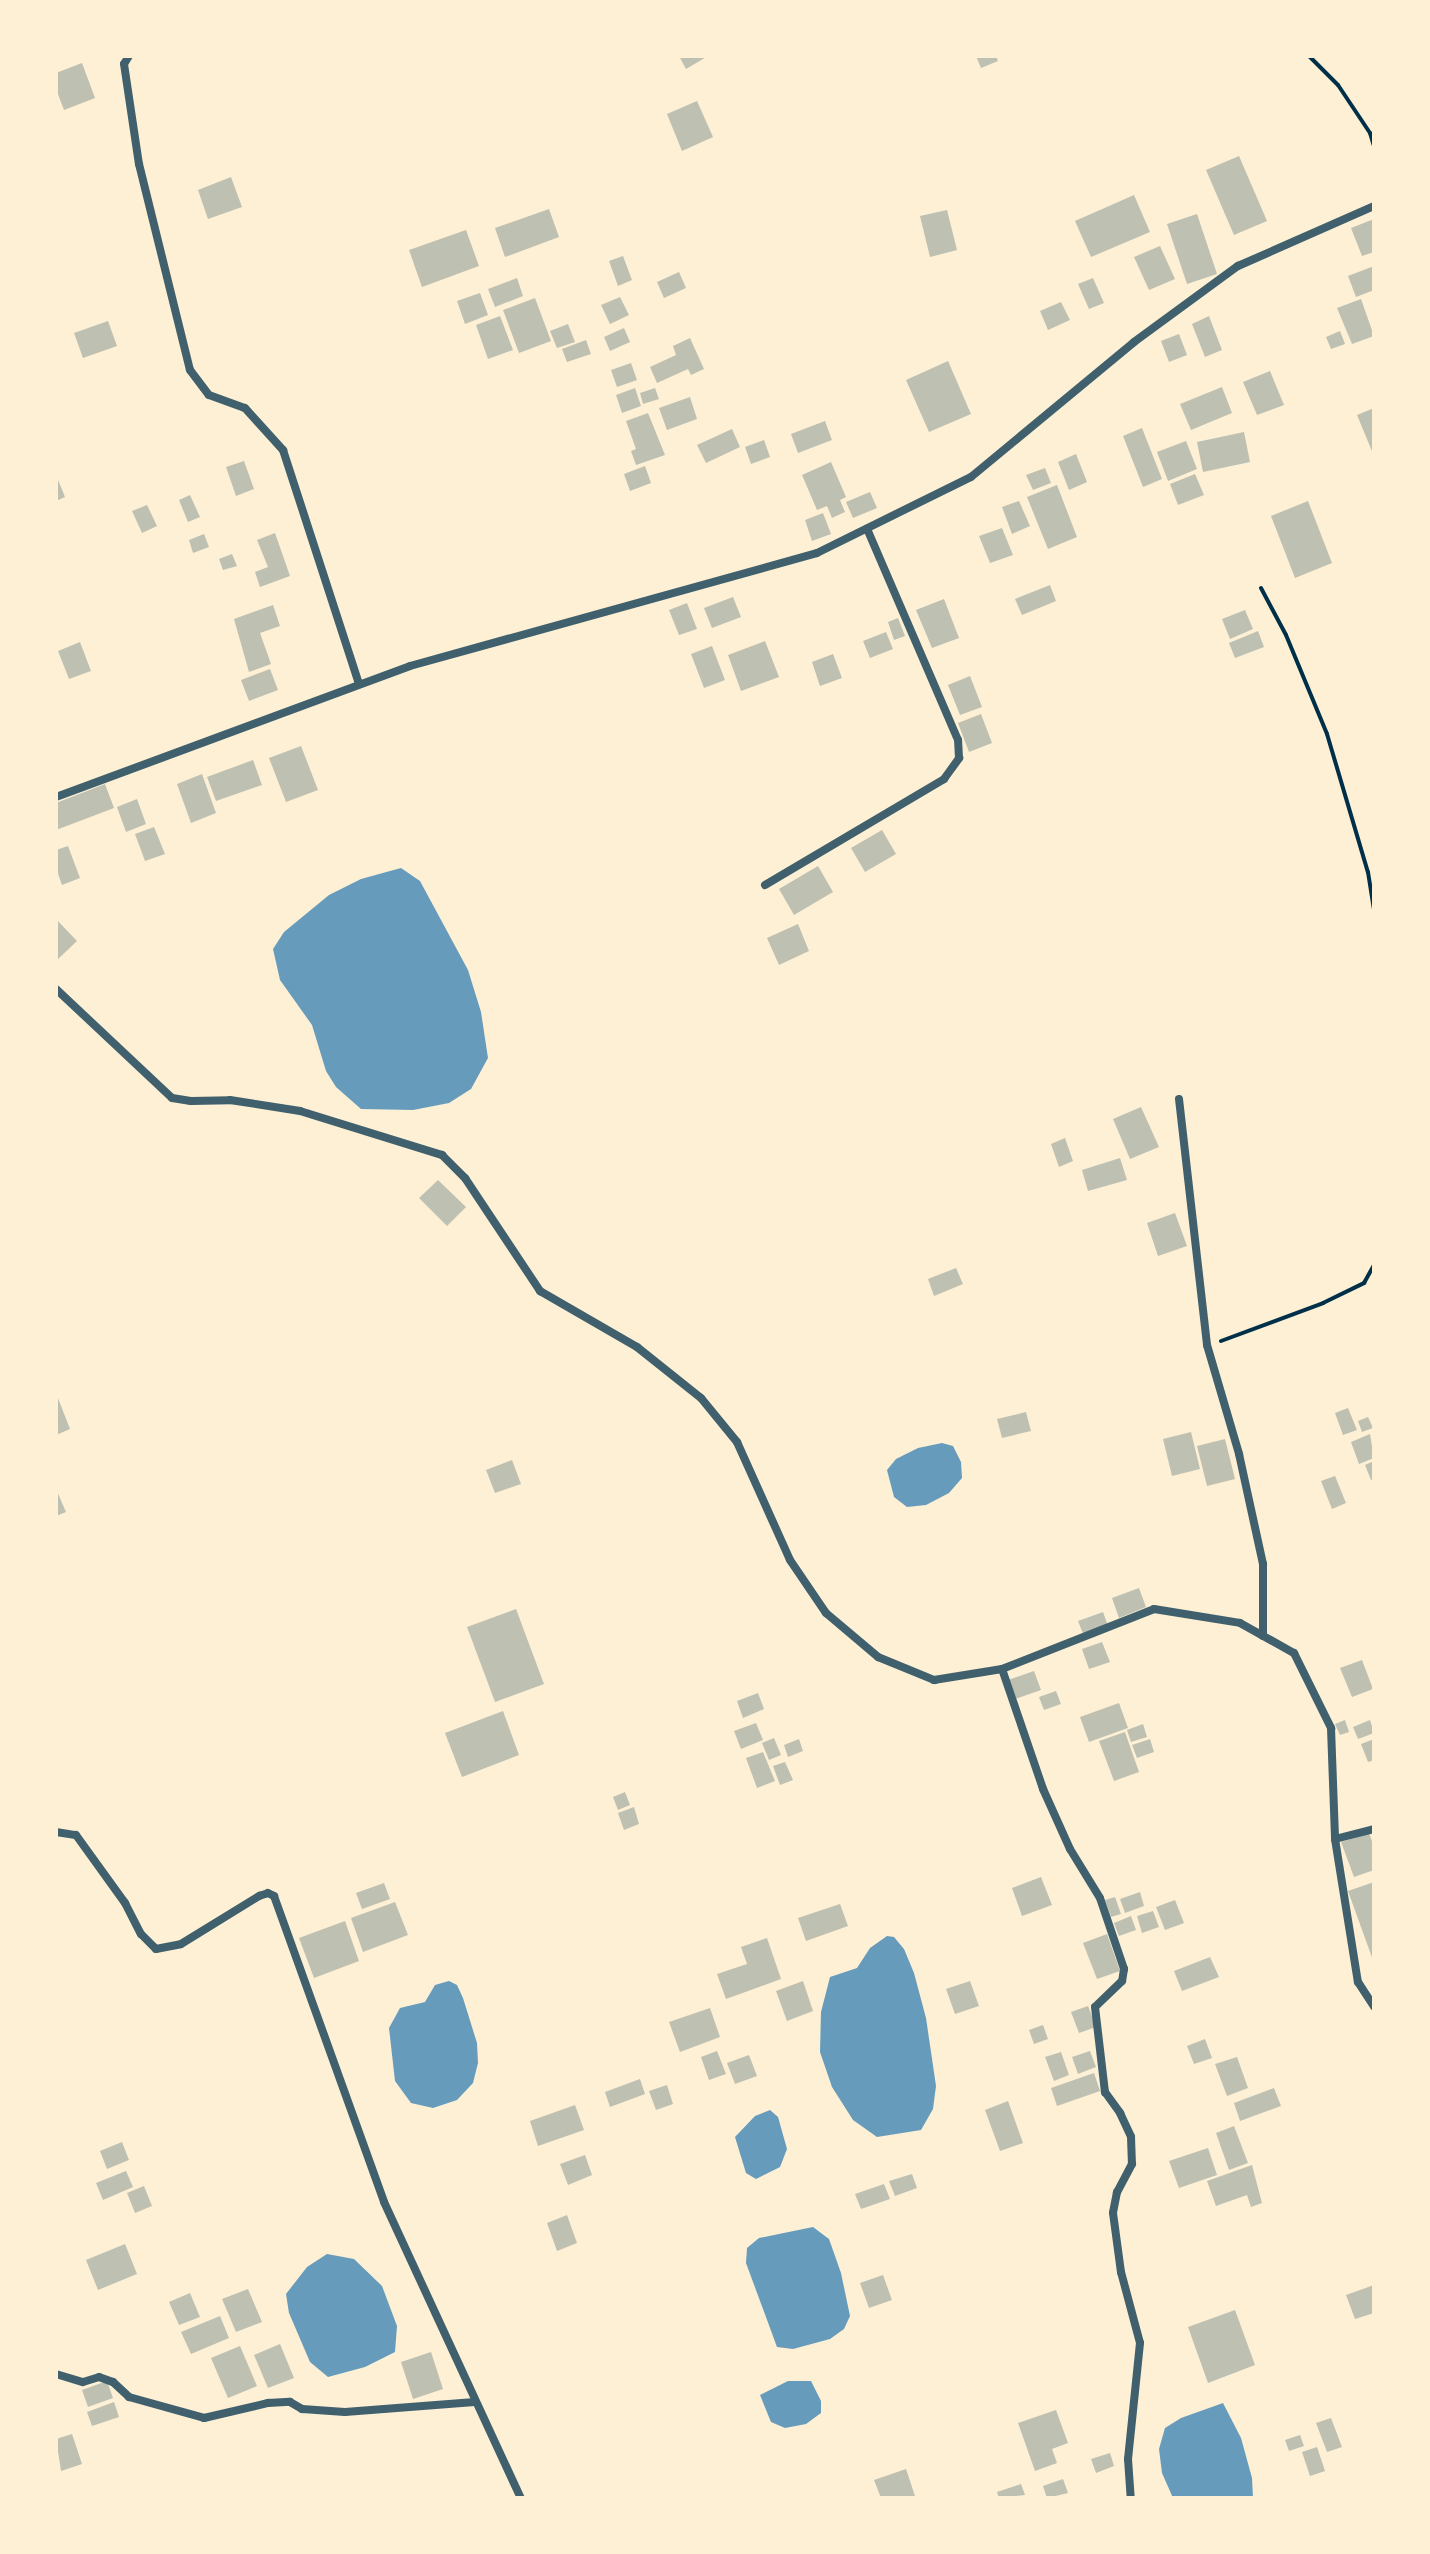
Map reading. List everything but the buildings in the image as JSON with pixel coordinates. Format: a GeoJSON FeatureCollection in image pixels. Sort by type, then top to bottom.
{"type":"FeatureCollection","features":[{"type":"Feature","properties":{"kind":"street"},"geometry":{"type":"LineString","coordinates":[[129,56],[124,64],[139,164],[190,370],[209,395],[245,408],[283,450],[359,684]]}},
{"type":"Feature","properties":{"kind":"street"},"geometry":{"type":"LineString","coordinates":[[56,797],[410,666],[817,553],[971,477],[1134,342],[1238,266],[1374,206]]}},
{"type":"Feature","properties":{"kind":"street"},"geometry":{"type":"LineString","coordinates":[[765,885],[944,779],[959,758],[958,740],[867,529]]}},
{"type":"Feature","properties":{"kind":"street"},"geometry":{"type":"LineString","coordinates":[[56,989],[172,1098],[230,1100],[300,1111],[442,1155],[465,1178],[540,1291],[637,1347],[701,1398],[737,1442],[790,1560],[826,1613],[878,1657],[934,1680],[1002,1669],[1154,1609],[1240,1623],[1294,1653],[1331,1728],[1335,1839],[1358,1982],[1374,2007]]}},
{"type":"Feature","properties":{"kind":"street"},"geometry":{"type":"LineString","coordinates":[[1179,1099],[1207,1345],[1239,1454],[1263,1564],[1263,1636]]}},
{"type":"Feature","properties":{"kind":"street"},"geometry":{"type":"LineString","coordinates":[[1002,1669],[1043,1789],[1070,1849],[1100,1898],[1124,1969],[1122,1981],[1095,2007],[1105,2092],[1120,2113],[1131,2137],[1132,2164],[1117,2192],[1113,2213],[1121,2272],[1140,2343],[1128,2459],[1131,2498]]}},
{"type":"Feature","properties":{"kind":"street"},"geometry":{"type":"LineString","coordinates":[[1335,1839],[1374,1829]]}},
{"type":"Feature","properties":{"kind":"street"},"geometry":{"type":"LineString","coordinates":[[56,1832],[76,1835],[125,1903],[141,1934],[156,1949],[181,1944],[259,1896],[268,1893],[274,1896],[384,2202],[521,2498]]}},
{"type":"Feature","properties":{"kind":"street"},"geometry":{"type":"LineString","coordinates":[[56,2374],[83,2382],[99,2377],[113,2382],[129,2397],[204,2418],[268,2403],[290,2402],[302,2409],[345,2412],[475,2402]]}},
{"type":"Feature","properties":{"kind":"path"},"geometry":{"type":"LineString","coordinates":[[1309,56],[1338,85],[1370,133],[1374,146]]}},
{"type":"Feature","properties":{"kind":"path"},"geometry":{"type":"LineString","coordinates":[[1261,588],[1286,635],[1327,734],[1368,872],[1374,909]]}},
{"type":"Feature","properties":{"kind":"path"},"geometry":{"type":"LineString","coordinates":[[1207,1345],[1323,1303],[1364,1283],[1374,1265]]}},
{"type":"Feature","properties":{"kind":"water"},"geometry":{"type":"Polygon","coordinates":[[[401,868],[420,881],[468,970],[481,1012],[488,1058],[471,1089],[449,1103],[413,1110],[361,1109],[336,1087],[326,1071],[312,1025],[280,980],[273,949],[284,932],[329,895],[361,879],[401,868]]]}},
{"type":"Feature","properties":{"kind":"water"},"geometry":{"type":"Polygon","coordinates":[[[942,1443],[953,1446],[961,1462],[962,1478],[949,1493],[926,1505],[907,1507],[894,1497],[887,1470],[896,1459],[918,1448],[942,1443]]]}},
{"type":"Feature","properties":{"kind":"water"},"geometry":{"type":"Polygon","coordinates":[[[887,1936],[894,1937],[904,1949],[914,1973],[926,2018],[936,2086],[933,2109],[921,2130],[877,2137],[853,2120],[832,2087],[820,2052],[821,2012],[830,1977],[857,1968],[870,1948],[887,1936]]]}},
{"type":"Feature","properties":{"kind":"water"},"geometry":{"type":"Polygon","coordinates":[[[449,1981],[457,1985],[463,1998],[477,2043],[478,2063],[473,2083],[457,2100],[433,2108],[411,2103],[395,2081],[389,2028],[400,2008],[425,2002],[435,1985],[449,1981]]]}},
{"type":"Feature","properties":{"kind":"water"},"geometry":{"type":"Polygon","coordinates":[[[770,2110],[778,2117],[787,2149],[780,2167],[756,2179],[746,2173],[735,2137],[755,2116],[770,2110]]]}},
{"type":"Feature","properties":{"kind":"water"},"geometry":{"type":"Polygon","coordinates":[[[813,2227],[829,2239],[841,2273],[850,2316],[844,2329],[830,2339],[793,2349],[777,2347],[746,2263],[747,2248],[759,2238],[813,2227]]]}},
{"type":"Feature","properties":{"kind":"water"},"geometry":{"type":"Polygon","coordinates":[[[327,2254],[354,2259],[382,2286],[397,2326],[395,2352],[365,2367],[328,2377],[310,2362],[289,2313],[286,2294],[307,2267],[327,2254]]]}},
{"type":"Feature","properties":{"kind":"water"},"geometry":{"type":"Polygon","coordinates":[[[788,2381],[811,2381],[821,2401],[821,2413],[806,2424],[785,2428],[771,2422],[760,2395],[788,2381]]]}},
{"type":"Feature","properties":{"kind":"water"},"geometry":{"type":"Polygon","coordinates":[[[1223,2403],[1241,2438],[1252,2478],[1253,2498],[1173,2498],[1162,2473],[1159,2449],[1165,2428],[1181,2418],[1223,2403]]]}}]}
